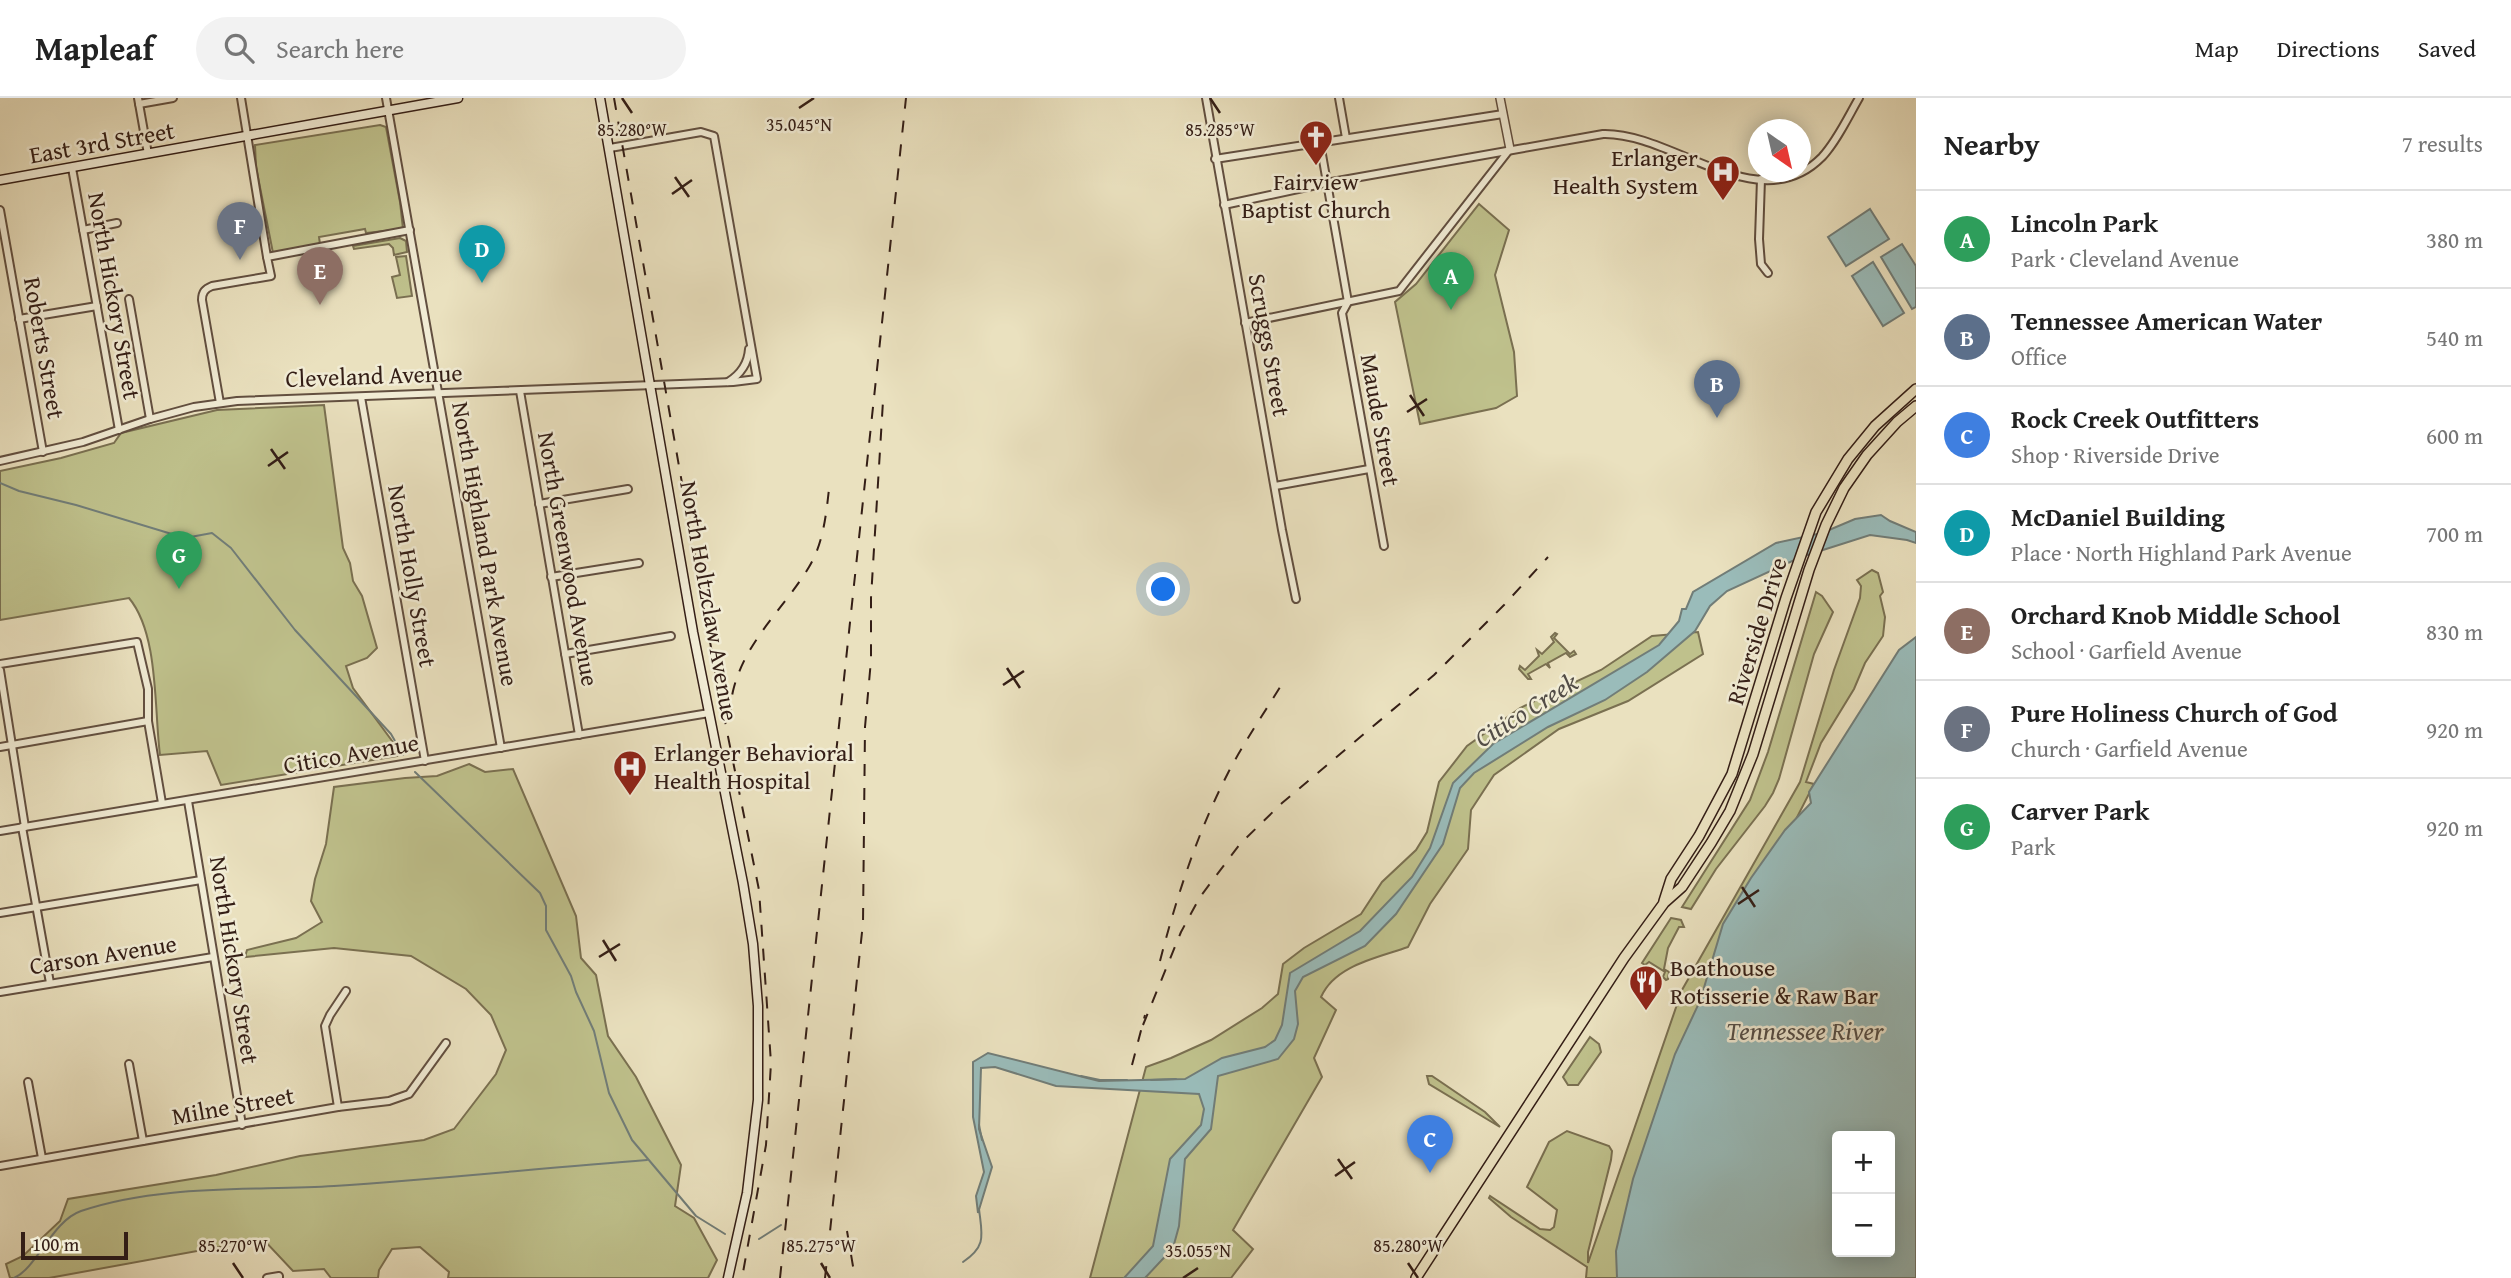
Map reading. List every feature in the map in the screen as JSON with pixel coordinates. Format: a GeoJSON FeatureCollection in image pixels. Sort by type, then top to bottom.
{"type":"FeatureCollection","features":[{"type":"Feature","properties":{"kind":"main road","name":"East 3rd Street"},"geometry":{"type":"LineString","coordinates":[[0,180],[458,98]]}},
{"type":"Feature","properties":{"kind":"main road","name":"North Holtzclaw Avenue"},"geometry":{"type":"LineString","coordinates":[[600,98],[709,713],[748,914],[758,1006],[759,1069],[755,1131],[747,1193],[728,1278]]}},
{"type":"Feature","properties":{"kind":"main road","name":"Riverside Drive"},"geometry":{"type":"LineString","coordinates":[[1664,903],[1671,879],[1699,836],[1732,774],[1786,598],[1816,512],[1848,459],[1875,426],[1916,389]]}},
{"type":"Feature","properties":{"kind":"main road","name":"Riverside Drive"},"geometry":{"type":"LineString","coordinates":[[1416,1278],[1624,958],[1664,903],[1682,887],[1730,811],[1743,782],[1809,570],[1844,488],[1867,455],[1896,422],[1916,406]]}},
{"type":"Feature","properties":{"kind":"street"},"geometry":{"type":"LineString","coordinates":[[148,154],[138,101],[173,98]]}},
{"type":"Feature","properties":{"kind":"street"},"geometry":{"type":"LineString","coordinates":[[220,403],[202,293],[212,286],[271,276],[241,98]]}},
{"type":"Feature","properties":{"kind":"street","name":"North Highland Park Avenue"},"geometry":{"type":"LineString","coordinates":[[386,98],[501,748]]}},
{"type":"Feature","properties":{"kind":"street","name":"Scruggs Street"},"geometry":{"type":"LineString","coordinates":[[1206,98],[1296,599]]}},
{"type":"Feature","properties":{"kind":"street"},"geometry":{"type":"LineString","coordinates":[[1339,98],[1346,138]]}},
{"type":"Feature","properties":{"kind":"street"},"geometry":{"type":"LineString","coordinates":[[1245,323],[1399,291],[1510,149],[1500,98]]}},
{"type":"Feature","properties":{"kind":"street"},"geometry":{"type":"LineString","coordinates":[[1811,165],[1821,158],[1860,98]]}},
{"type":"Feature","properties":{"kind":"street"},"geometry":{"type":"LineString","coordinates":[[1215,159],[1503,114]]}},
{"type":"Feature","properties":{"kind":"street"},"geometry":{"type":"LineString","coordinates":[[610,148],[701,132],[714,136],[749,336],[745,366],[726,383]]}},
{"type":"Feature","properties":{"kind":"street"},"geometry":{"type":"LineString","coordinates":[[1224,205],[1510,149],[1620,134],[1652,142],[1733,176],[1748,178]]}},
{"type":"Feature","properties":{"kind":"street","name":"Maude Street"},"geometry":{"type":"LineString","coordinates":[[1320,143],[1348,302],[1342,313],[1384,546]]}},
{"type":"Feature","properties":{"kind":"street","name":"North Hickory Street"},"geometry":{"type":"LineString","coordinates":[[72,168],[119,430]]}},
{"type":"Feature","properties":{"kind":"street"},"geometry":{"type":"LineString","coordinates":[[1761,182],[1759,239],[1761,264],[1768,274]]}},
{"type":"Feature","properties":{"kind":"street","name":"Roberts Street"},"geometry":{"type":"LineString","coordinates":[[0,210],[43,452]]}},
{"type":"Feature","properties":{"kind":"street"},"geometry":{"type":"LineString","coordinates":[[83,230],[117,223]]}},
{"type":"Feature","properties":{"kind":"street"},"geometry":{"type":"LineString","coordinates":[[267,257],[410,230]]}},
{"type":"Feature","properties":{"kind":"street"},"geometry":{"type":"LineString","coordinates":[[129,299],[150,419]]}},
{"type":"Feature","properties":{"kind":"street"},"geometry":{"type":"LineString","coordinates":[[19,319],[97,306]]}},
{"type":"Feature","properties":{"kind":"street","name":"Cleveland Avenue"},"geometry":{"type":"LineString","coordinates":[[0,461],[83,442],[150,419],[220,403],[439,392],[726,383],[757,379],[749,336]]}},
{"type":"Feature","properties":{"kind":"street","name":"North Greenwood Avenue"},"geometry":{"type":"LineString","coordinates":[[520,391],[579,735]]}},
{"type":"Feature","properties":{"kind":"street","name":"North Holly Street"},"geometry":{"type":"LineString","coordinates":[[361,397],[425,761]]}},
{"type":"Feature","properties":{"kind":"street"},"geometry":{"type":"LineString","coordinates":[[1275,486],[1369,469]]}},
{"type":"Feature","properties":{"kind":"street"},"geometry":{"type":"LineString","coordinates":[[539,504],[628,489]]}},
{"type":"Feature","properties":{"kind":"street"},"geometry":{"type":"LineString","coordinates":[[551,577],[639,563]]}},
{"type":"Feature","properties":{"kind":"street"},"geometry":{"type":"LineString","coordinates":[[565,654],[671,636]]}},
{"type":"Feature","properties":{"kind":"street"},"geometry":{"type":"LineString","coordinates":[[0,664],[137,642],[148,689],[148,721],[162,803]]}},
{"type":"Feature","properties":{"kind":"street"},"geometry":{"type":"LineString","coordinates":[[0,670],[35,907],[50,983]]}},
{"type":"Feature","properties":{"kind":"street","name":"Citico Avenue"},"geometry":{"type":"LineString","coordinates":[[0,831],[709,713]]}},
{"type":"Feature","properties":{"kind":"street"},"geometry":{"type":"LineString","coordinates":[[0,747],[148,721]]}},
{"type":"Feature","properties":{"kind":"street","name":"North Hickory Street"},"geometry":{"type":"LineString","coordinates":[[188,801],[242,1125]]}},
{"type":"Feature","properties":{"kind":"street"},"geometry":{"type":"LineString","coordinates":[[0,913],[201,880]]}},
{"type":"Feature","properties":{"kind":"street","name":"Carson Avenue"},"geometry":{"type":"LineString","coordinates":[[0,992],[213,957]]}},
{"type":"Feature","properties":{"kind":"street"},"geometry":{"type":"LineString","coordinates":[[338,1107],[325,1027],[346,991]]}},
{"type":"Feature","properties":{"kind":"street","name":"Milne Street"},"geometry":{"type":"LineString","coordinates":[[0,1166],[338,1107],[389,1101],[409,1094],[446,1043]]}},
{"type":"Feature","properties":{"kind":"street"},"geometry":{"type":"LineString","coordinates":[[129,1064],[143,1142]]}},
{"type":"Feature","properties":{"kind":"street"},"geometry":{"type":"LineString","coordinates":[[28,1082],[42,1158]]}},
{"type":"Feature","properties":{"kind":"street"},"geometry":{"type":"LineString","coordinates":[[267,1278],[279,1277]]}},
{"type":"Feature","properties":{"kind":"green space"},"geometry":{"type":"Polygon","coordinates":[[[380,125],[386,127],[403,229],[366,233],[365,229],[319,237],[320,244],[273,253],[256,167],[255,145],[380,125]]]}},
{"type":"Feature","properties":{"kind":"green space"},"geometry":{"type":"Polygon","coordinates":[[[1479,204],[1509,230],[1495,275],[1514,352],[1517,396],[1496,408],[1420,424],[1395,302],[1416,284],[1479,204]]]}},
{"type":"Feature","properties":{"kind":"green space"},"geometry":{"type":"Polygon","coordinates":[[[400,238],[406,241],[407,252],[394,255],[389,244],[354,249],[353,246],[400,238]]]}},
{"type":"Feature","properties":{"kind":"green space"},"geometry":{"type":"Polygon","coordinates":[[[406,256],[412,296],[397,298],[392,277],[400,275],[396,257],[406,256]]]}},
{"type":"Feature","properties":{"kind":"green space"},"geometry":{"type":"Polygon","coordinates":[[[324,405],[343,548],[350,563],[353,581],[362,596],[377,648],[367,658],[346,666],[353,688],[401,753],[397,756],[221,785],[207,751],[160,755],[150,651],[139,613],[129,598],[0,620],[0,471],[61,458],[114,443],[121,433],[217,410],[324,405]]]}},
{"type":"Feature","properties":{"kind":"green space"},"geometry":{"type":"Polygon","coordinates":[[[1872,570],[1878,573],[1883,592],[1880,596],[1885,617],[1883,636],[1821,743],[1806,782],[1814,784],[1691,1025],[1625,1278],[1586,1278],[1587,1267],[1511,1217],[1489,1198],[1490,1196],[1540,1229],[1550,1230],[1554,1227],[1557,1210],[1527,1187],[1549,1142],[1567,1131],[1609,1146],[1612,1151],[1611,1160],[1588,1252],[1588,1263],[1682,990],[1800,782],[1834,670],[1860,598],[1861,586],[1857,580],[1872,570]]]}},
{"type":"Feature","properties":{"kind":"green space"},"geometry":{"type":"Polygon","coordinates":[[[1816,592],[1833,612],[1814,654],[1779,779],[1765,806],[1716,869],[1691,909],[1682,907],[1750,800],[1768,752],[1816,592]]]}},
{"type":"Feature","properties":{"kind":"green space"},"geometry":{"type":"Polygon","coordinates":[[[1698,632],[1703,654],[1628,701],[1559,729],[1494,775],[1471,810],[1468,849],[1430,904],[1408,947],[1358,964],[1336,977],[1327,986],[1321,997],[1336,1010],[1314,1058],[1322,1077],[1233,1230],[1253,1249],[1231,1278],[1090,1278],[1146,1067],[1211,1040],[1262,1008],[1278,994],[1283,964],[1304,948],[1361,914],[1382,882],[1416,850],[1427,832],[1439,782],[1467,746],[1520,708],[1601,670],[1652,636],[1698,632]]]}},
{"type":"Feature","properties":{"kind":"green space"},"geometry":{"type":"Polygon","coordinates":[[[1557,634],[1554,638],[1570,654],[1574,651],[1576,654],[1570,657],[1566,653],[1548,663],[1550,668],[1546,664],[1528,674],[1531,679],[1528,679],[1519,669],[1520,666],[1525,670],[1539,656],[1537,650],[1542,654],[1554,642],[1551,637],[1557,634]]]}},
{"type":"Feature","properties":{"kind":"green space"},"geometry":{"type":"Polygon","coordinates":[[[469,764],[485,772],[513,769],[576,916],[581,958],[596,975],[608,1036],[636,1077],[681,1165],[675,1206],[694,1218],[717,1260],[708,1278],[448,1278],[449,1272],[420,1247],[392,1249],[379,1270],[378,1278],[331,1278],[324,1269],[293,1271],[263,1239],[49,1278],[10,1278],[6,1264],[23,1256],[60,1221],[68,1199],[216,1175],[300,1156],[424,1140],[454,1129],[496,1074],[506,1050],[491,1015],[466,989],[411,956],[334,948],[245,957],[247,950],[296,938],[322,922],[311,901],[326,844],[334,787],[437,776],[469,764]]]}},
{"type":"Feature","properties":{"kind":"green space"},"geometry":{"type":"Polygon","coordinates":[[[1671,918],[1681,920],[1684,927],[1679,927],[1668,948],[1664,969],[1669,972],[1666,980],[1663,977],[1665,972],[1649,962],[1645,965],[1642,963],[1671,918]]]}},
{"type":"Feature","properties":{"kind":"green space"},"geometry":{"type":"Polygon","coordinates":[[[1590,1037],[1599,1044],[1601,1052],[1578,1085],[1568,1085],[1563,1077],[1590,1037]]]}},
{"type":"Feature","properties":{"kind":"green space"},"geometry":{"type":"Polygon","coordinates":[[[1427,1076],[1432,1076],[1485,1112],[1500,1127],[1429,1084],[1427,1076]]]}},
{"type":"Feature","properties":{"kind":"water"},"geometry":{"type":"Polygon","coordinates":[[[1870,209],[1889,239],[1846,266],[1828,237],[1870,209]]]}},
{"type":"Feature","properties":{"kind":"water"},"geometry":{"type":"Polygon","coordinates":[[[1902,244],[1916,266],[1916,307],[1912,309],[1881,257],[1902,244]]]}},
{"type":"Feature","properties":{"kind":"water"},"geometry":{"type":"Polygon","coordinates":[[[1873,262],[1904,313],[1883,326],[1852,276],[1873,262]]]}},
{"type":"Feature","properties":{"kind":"water"},"geometry":{"type":"Polygon","coordinates":[[[1881,515],[1916,532],[1916,543],[1870,535],[1801,557],[1727,591],[1710,606],[1695,631],[1647,672],[1605,700],[1548,727],[1474,773],[1460,788],[1443,844],[1396,914],[1365,946],[1303,977],[1295,991],[1298,1024],[1294,1039],[1278,1059],[1218,1076],[1211,1129],[1185,1159],[1179,1226],[1173,1248],[1145,1278],[1124,1278],[1153,1246],[1170,1159],[1201,1125],[1204,1109],[1199,1094],[1056,1086],[995,1067],[981,1068],[979,1129],[992,1167],[978,1213],[976,1196],[984,1172],[973,1117],[973,1062],[988,1053],[1099,1081],[1185,1079],[1222,1058],[1265,1047],[1275,1040],[1282,1025],[1290,973],[1360,931],[1412,877],[1430,848],[1453,783],[1493,744],[1659,645],[1679,621],[1682,609],[1686,609],[1693,592],[1776,543],[1822,533],[1855,519],[1881,515]]]}},
{"type":"Feature","properties":{"kind":"water","name":"Tennessee River"},"geometry":{"type":"Polygon","coordinates":[[[1916,637],[1916,1278],[1617,1278],[1616,1251],[1633,1179],[1675,1054],[1700,1001],[1723,924],[1785,830],[1811,803],[1809,792],[1899,650],[1916,637]]]}},
{"type":"Feature","properties":{"kind":"waterway"},"geometry":{"type":"LineString","coordinates":[[0,483],[19,491],[185,538],[212,533],[231,548],[295,630],[391,734],[403,755]]}},
{"type":"Feature","properties":{"kind":"waterway"},"geometry":{"type":"LineString","coordinates":[[415,772],[540,893],[546,906],[546,930],[571,976],[594,1031],[609,1093],[632,1140],[696,1216],[725,1234]]}},
{"type":"Feature","properties":{"kind":"waterway"},"geometry":{"type":"LineString","coordinates":[[1081,1076],[1100,1080],[1127,1080]]}},
{"type":"Feature","properties":{"kind":"waterway"},"geometry":{"type":"LineString","coordinates":[[1151,1080],[1176,1079]]}},
{"type":"Feature","properties":{"kind":"waterway"},"geometry":{"type":"LineString","coordinates":[[979,1125],[982,1140]]}},
{"type":"Feature","properties":{"kind":"waterway"},"geometry":{"type":"LineString","coordinates":[[14,1278],[30,1265],[53,1234],[71,1216],[111,1202],[143,1196],[206,1190],[373,1183],[647,1160]]}},
{"type":"Feature","properties":{"kind":"waterway"},"geometry":{"type":"LineString","coordinates":[[963,1262],[976,1251],[981,1239],[979,1209]]}},
{"type":"Feature","properties":{"kind":"waterway"},"geometry":{"type":"LineString","coordinates":[[759,1239],[781,1225]]}},
{"type":"Feature","properties":{"kind":"railway"},"geometry":{"type":"LineString","coordinates":[[614,98],[718,687],[759,890],[771,1063],[766,1145],[742,1278]]}},
{"type":"Feature","properties":{"kind":"railway"},"geometry":{"type":"LineString","coordinates":[[780,1278],[906,98]]}},
{"type":"Feature","properties":{"kind":"railway"},"geometry":{"type":"LineString","coordinates":[[825,1278],[863,923],[865,727],[871,660],[871,598],[883,401]]}},
{"type":"Feature","properties":{"kind":"railway"},"geometry":{"type":"LineString","coordinates":[[732,718],[730,708],[733,691],[746,657],[799,583],[818,549],[829,489]]}},
{"type":"Feature","properties":{"kind":"railway"},"geometry":{"type":"LineString","coordinates":[[1143,1025],[1181,932],[1200,897],[1240,844],[1282,803],[1434,675],[1548,557]]}},
{"type":"Feature","properties":{"kind":"railway"},"geometry":{"type":"LineString","coordinates":[[1160,961],[1181,888],[1218,794],[1235,760],[1282,684]]}},
{"type":"Feature","properties":{"kind":"railway"},"geometry":{"type":"LineString","coordinates":[[1132,1065],[1145,1015]]}},
{"type":"Feature","properties":{"kind":"railway"},"geometry":{"type":"LineString","coordinates":[[847,1231],[855,1278]]}},
{"type":"Feature","properties":{"kind":"place","name":"Fairview Baptist Church"},"geometry":{"type":"Point","coordinates":[1316,167]}},
{"type":"Feature","properties":{"kind":"place","name":"Erlanger Health System"},"geometry":{"type":"Point","coordinates":[1723,202]}},
{"type":"Feature","properties":{"kind":"place","name":"Pure Holiness Church of God"},"geometry":{"type":"Point","coordinates":[240,260]}},
{"type":"Feature","properties":{"kind":"place","name":"McDaniel Building"},"geometry":{"type":"Point","coordinates":[482,283]}},
{"type":"Feature","properties":{"kind":"place","name":"Orchard Knob Middle School"},"geometry":{"type":"Point","coordinates":[320,305]}},
{"type":"Feature","properties":{"kind":"place","name":"Lincoln Park"},"geometry":{"type":"Point","coordinates":[1451,310]}},
{"type":"Feature","properties":{"kind":"place","name":"Tennessee American Water"},"geometry":{"type":"Point","coordinates":[1717,418]}},
{"type":"Feature","properties":{"kind":"place","name":"Carver Park"},"geometry":{"type":"Point","coordinates":[179,589]}},
{"type":"Feature","properties":{"kind":"place","name":"Erlanger Behavioral Health Hospital"},"geometry":{"type":"Point","coordinates":[630,797]}},
{"type":"Feature","properties":{"kind":"place","name":"Boathouse Rotisserie & Raw Bar"},"geometry":{"type":"Point","coordinates":[1646,1012]}},
{"type":"Feature","properties":{"kind":"place","name":"Rock Creek Outfitters"},"geometry":{"type":"Point","coordinates":[1430,1173]}},
{"type":"Feature","properties":{"kind":"water label","name":"Citico Creek"},"geometry":{"type":"Point","coordinates":[1526,710]}}]}
